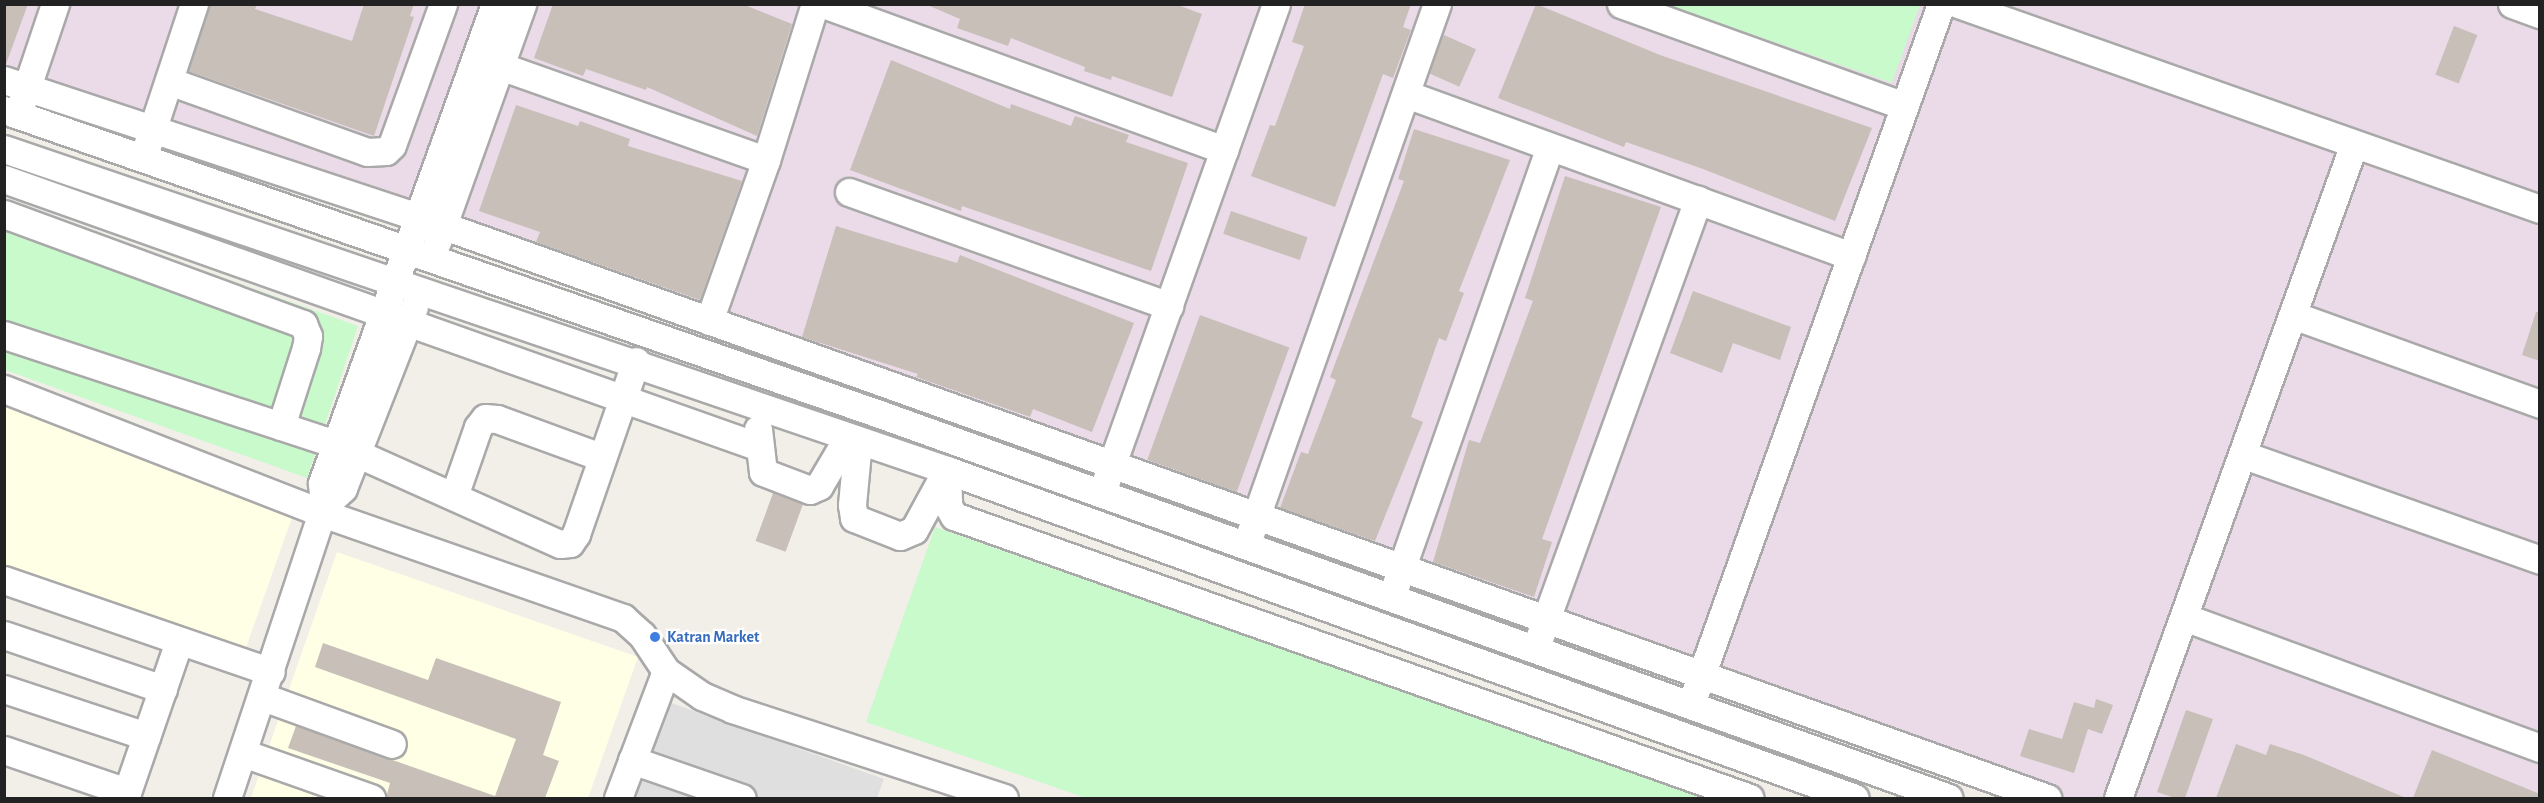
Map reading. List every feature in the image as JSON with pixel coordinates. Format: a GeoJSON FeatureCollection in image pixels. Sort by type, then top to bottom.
{"type":"FeatureCollection","features":[{"type":"Feature","properties":{"kind":"street"},"geometry":{"type":"LineString","coordinates":[[56,4],[16,83],[11,112],[1101,494],[1949,798]]}},
{"type":"Feature","properties":{"kind":"street"},"geometry":{"type":"LineString","coordinates":[[143,158],[194,4]]}},
{"type":"Feature","properties":{"kind":"street"},"geometry":{"type":"LineString","coordinates":[[169,81],[367,152],[386,151],[392,145],[442,4]]}},
{"type":"Feature","properties":{"kind":"street"},"geometry":{"type":"LineString","coordinates":[[431,222],[495,4]]}},
{"type":"Feature","properties":{"kind":"street"},"geometry":{"type":"LineString","coordinates":[[227,798],[267,684],[323,510],[322,483],[346,448],[431,222],[500,66],[522,4]]}},
{"type":"Feature","properties":{"kind":"street"},"geometry":{"type":"LineString","coordinates":[[709,321],[766,160],[815,4]]}},
{"type":"Feature","properties":{"kind":"street"},"geometry":{"type":"LineString","coordinates":[[823,4],[1224,150]]}},
{"type":"Feature","properties":{"kind":"street"},"geometry":{"type":"LineString","coordinates":[[1092,521],[1276,4]]}},
{"type":"Feature","properties":{"kind":"street"},"geometry":{"type":"LineString","coordinates":[[1246,546],[1437,4]]}},
{"type":"Feature","properties":{"kind":"street"},"geometry":{"type":"LineString","coordinates":[[1621,4],[1904,106]]}},
{"type":"Feature","properties":{"kind":"street"},"geometry":{"type":"LineString","coordinates":[[1679,736],[1941,4]]}},
{"type":"Feature","properties":{"kind":"street"},"geometry":{"type":"LineString","coordinates":[[1958,4],[2540,209]]}},
{"type":"Feature","properties":{"kind":"street"},"geometry":{"type":"LineString","coordinates":[[2512,4],[2540,14]]}},
{"type":"Feature","properties":{"kind":"street"},"geometry":{"type":"LineString","coordinates":[[500,66],[766,160]]}},
{"type":"Feature","properties":{"kind":"street"},"geometry":{"type":"LineString","coordinates":[[16,83],[431,222],[2047,798]]}},
{"type":"Feature","properties":{"kind":"street"},"geometry":{"type":"LineString","coordinates":[[1406,94],[1851,256]]}},
{"type":"Feature","properties":{"kind":"street"},"geometry":{"type":"LineString","coordinates":[[2118,798],[2244,455],[2354,144]]}},
{"type":"Feature","properties":{"kind":"street"},"geometry":{"type":"LineString","coordinates":[[1391,598],[1550,147]]}},
{"type":"Feature","properties":{"kind":"street"},"geometry":{"type":"LineString","coordinates":[[4,149],[636,361],[853,439],[947,470],[1855,798]]}},
{"type":"Feature","properties":{"kind":"street"},"geometry":{"type":"LineString","coordinates":[[4,179],[759,447]]}},
{"type":"Feature","properties":{"kind":"street"},"geometry":{"type":"LineString","coordinates":[[849,192],[1169,306]]}},
{"type":"Feature","properties":{"kind":"street"},"geometry":{"type":"LineString","coordinates":[[1535,650],[1698,200]]}},
{"type":"Feature","properties":{"kind":"street"},"geometry":{"type":"LineString","coordinates":[[4,214],[303,324],[308,336],[306,348],[281,426]]}},
{"type":"Feature","properties":{"kind":"street"},"geometry":{"type":"LineString","coordinates":[[2293,315],[2540,404]]}},
{"type":"Feature","properties":{"kind":"street"},"geometry":{"type":"LineString","coordinates":[[4,335],[346,448],[560,544],[570,543],[636,361]]}},
{"type":"Feature","properties":{"kind":"street"},"geometry":{"type":"LineString","coordinates":[[4,389],[323,510],[623,618],[642,635],[666,671],[702,696],[732,709],[1004,798]]}},
{"type":"Feature","properties":{"kind":"street"},"geometry":{"type":"LineString","coordinates":[[756,404],[759,447],[763,472],[767,475],[814,490],[853,439]]}},
{"type":"Feature","properties":{"kind":"street"},"geometry":{"type":"LineString","coordinates":[[454,496],[478,427],[485,418],[497,419],[601,457]]}},
{"type":"Feature","properties":{"kind":"street"},"geometry":{"type":"LineString","coordinates":[[853,439],[852,505],[854,518],[900,536],[914,530],[947,470]]}},
{"type":"Feature","properties":{"kind":"street"},"geometry":{"type":"LineString","coordinates":[[2244,455],[2540,560]]}},
{"type":"Feature","properties":{"kind":"street"},"geometry":{"type":"LineString","coordinates":[[947,470],[948,507],[954,516],[1750,798]]}},
{"type":"Feature","properties":{"kind":"street"},"geometry":{"type":"LineString","coordinates":[[4,580],[180,640],[392,744]]}},
{"type":"Feature","properties":{"kind":"street"},"geometry":{"type":"LineString","coordinates":[[2184,617],[2540,748]]}},
{"type":"Feature","properties":{"kind":"street"},"geometry":{"type":"LineString","coordinates":[[4,635],[162,689]]}},
{"type":"Feature","properties":{"kind":"street"},"geometry":{"type":"LineString","coordinates":[[4,750],[126,795],[180,640]]}},
{"type":"Feature","properties":{"kind":"street"},"geometry":{"type":"LineString","coordinates":[[618,798],[666,671]]}},
{"type":"Feature","properties":{"kind":"street"},"geometry":{"type":"LineString","coordinates":[[4,689],[146,736]]}},
{"type":"Feature","properties":{"kind":"street"},"geometry":{"type":"LineString","coordinates":[[243,753],[371,798]]}},
{"type":"Feature","properties":{"kind":"street"},"geometry":{"type":"LineString","coordinates":[[632,760],[742,798]]}},
{"type":"Feature","properties":{"kind":"shaded area"},"geometry":{"type":"Polygon","coordinates":[[[5,4],[2539,5],[2539,798],[2067,798],[5,67],[5,4]]]}},
{"type":"Feature","properties":{"kind":"shaded area"},"geometry":{"type":"Polygon","coordinates":[[[5,406],[295,509],[243,656],[5,572],[5,406]]]}},
{"type":"Feature","properties":{"kind":"shaded area"},"geometry":{"type":"Polygon","coordinates":[[[337,552],[638,657],[588,798],[251,798],[337,552]]]}},
{"type":"Feature","properties":{"kind":"shaded area"},"geometry":{"type":"Polygon","coordinates":[[[663,700],[884,779],[877,798],[627,798],[663,700]]]}},
{"type":"Feature","properties":{"kind":"green space"},"geometry":{"type":"Polygon","coordinates":[[[1668,5],[1920,5],[1892,83],[1668,5]]]}},
{"type":"Feature","properties":{"kind":"green space"},"geometry":{"type":"Polygon","coordinates":[[[4,199],[358,326],[307,478],[5,370],[4,199]]]}},
{"type":"Feature","properties":{"kind":"green space"},"geometry":{"type":"Polygon","coordinates":[[[935,527],[1707,798],[1086,798],[866,722],[935,527]]]}},
{"type":"Feature","properties":{"kind":"building"},"geometry":{"type":"Polygon","coordinates":[[[4,4],[28,4],[6,64],[4,64],[4,4]]]}},
{"type":"Feature","properties":{"kind":"building"},"geometry":{"type":"Polygon","coordinates":[[[209,4],[257,4],[255,9],[352,41],[364,4],[414,4],[410,16],[414,17],[374,136],[188,71],[209,4]]]}},
{"type":"Feature","properties":{"kind":"building"},"geometry":{"type":"Polygon","coordinates":[[[553,4],[742,4],[792,24],[757,136],[647,87],[646,90],[586,69],[583,76],[534,58],[553,4]]]}},
{"type":"Feature","properties":{"kind":"building"},"geometry":{"type":"Polygon","coordinates":[[[925,4],[1175,4],[1202,14],[1172,97],[1112,76],[1111,80],[1084,71],[1085,67],[1011,38],[1008,46],[957,28],[960,19],[925,4]]]}},
{"type":"Feature","properties":{"kind":"building"},"geometry":{"type":"Polygon","coordinates":[[[1305,4],[1411,4],[1403,27],[1411,30],[1393,78],[1383,74],[1335,207],[1251,176],[1270,125],[1275,126],[1304,46],[1292,42],[1305,4]]]}},
{"type":"Feature","properties":{"kind":"building"},"geometry":{"type":"Polygon","coordinates":[[[1536,4],[1660,55],[1872,128],[1835,221],[1703,169],[1626,142],[1624,147],[1498,98],[1536,4]]]}},
{"type":"Feature","properties":{"kind":"building"},"geometry":{"type":"Polygon","coordinates":[[[2454,26],[2477,35],[2459,84],[2435,75],[2454,26]]]}},
{"type":"Feature","properties":{"kind":"building"},"geometry":{"type":"Polygon","coordinates":[[[1444,35],[1476,49],[1459,87],[1427,72],[1444,35]]]}},
{"type":"Feature","properties":{"kind":"building"},"geometry":{"type":"Polygon","coordinates":[[[891,60],[1010,109],[1011,104],[1071,126],[1075,116],[1129,135],[1126,142],[1188,163],[1151,271],[962,206],[961,211],[850,170],[891,60]]]}},
{"type":"Feature","properties":{"kind":"building"},"geometry":{"type":"Polygon","coordinates":[[[516,105],[578,126],[580,121],[630,139],[628,146],[742,181],[700,300],[536,242],[540,232],[479,211],[516,105]]]}},
{"type":"Feature","properties":{"kind":"building"},"geometry":{"type":"Polygon","coordinates":[[[1414,129],[1510,160],[1459,291],[1464,293],[1446,341],[1439,338],[1411,417],[1423,422],[1375,541],[1280,508],[1301,452],[1308,454],[1336,380],[1330,377],[1404,181],[1398,179],[1414,129]]]}},
{"type":"Feature","properties":{"kind":"building"},"geometry":{"type":"Polygon","coordinates":[[[1565,176],[1661,207],[1542,539],[1552,542],[1534,597],[1433,562],[1469,440],[1480,443],[1533,301],[1525,298],[1565,176]]]}},
{"type":"Feature","properties":{"kind":"building"},"geometry":{"type":"Polygon","coordinates":[[[1231,211],[1308,237],[1300,260],[1223,234],[1231,211]]]}},
{"type":"Feature","properties":{"kind":"building"},"geometry":{"type":"Polygon","coordinates":[[[836,226],[957,263],[960,255],[1134,323],[1092,432],[1033,409],[1030,417],[916,377],[918,374],[802,337],[836,226]]]}},
{"type":"Feature","properties":{"kind":"building"},"geometry":{"type":"Polygon","coordinates":[[[1693,291],[1791,327],[1780,360],[1733,343],[1722,373],[1670,353],[1693,291]]]}},
{"type":"Feature","properties":{"kind":"building"},"geometry":{"type":"Polygon","coordinates":[[[2536,312],[2540,312],[2540,361],[2522,355],[2536,312]]]}},
{"type":"Feature","properties":{"kind":"building"},"geometry":{"type":"Polygon","coordinates":[[[1200,315],[1289,347],[1237,492],[1147,460],[1200,315]]]}},
{"type":"Feature","properties":{"kind":"building"},"geometry":{"type":"Polygon","coordinates":[[[773,493],[803,504],[786,552],[756,541],[773,493]]]}},
{"type":"Feature","properties":{"kind":"building"},"geometry":{"type":"Polygon","coordinates":[[[323,643],[428,680],[436,658],[561,702],[543,755],[559,761],[545,798],[386,798],[390,783],[288,748],[296,726],[495,796],[516,739],[315,667],[323,643]]]}},
{"type":"Feature","properties":{"kind":"building"},"geometry":{"type":"Polygon","coordinates":[[[2096,699],[2113,705],[2102,734],[2088,729],[2074,773],[2020,756],[2029,729],[2062,739],[2074,702],[2094,708],[2096,699]]]}},
{"type":"Feature","properties":{"kind":"building"},"geometry":{"type":"Polygon","coordinates":[[[2186,710],[2213,719],[2185,798],[2175,798],[2157,792],[2186,710]]]}},
{"type":"Feature","properties":{"kind":"building"},"geometry":{"type":"Polygon","coordinates":[[[2236,744],[2266,755],[2270,744],[2304,755],[2406,798],[2216,798],[2236,744]]]}},
{"type":"Feature","properties":{"kind":"building"},"geometry":{"type":"Polygon","coordinates":[[[2432,750],[2540,794],[2540,798],[2413,798],[2432,750]]]}},
{"type":"Feature","properties":{"kind":"place","name":"Katran Market"},"geometry":{"type":"Point","coordinates":[655,637]}}]}
